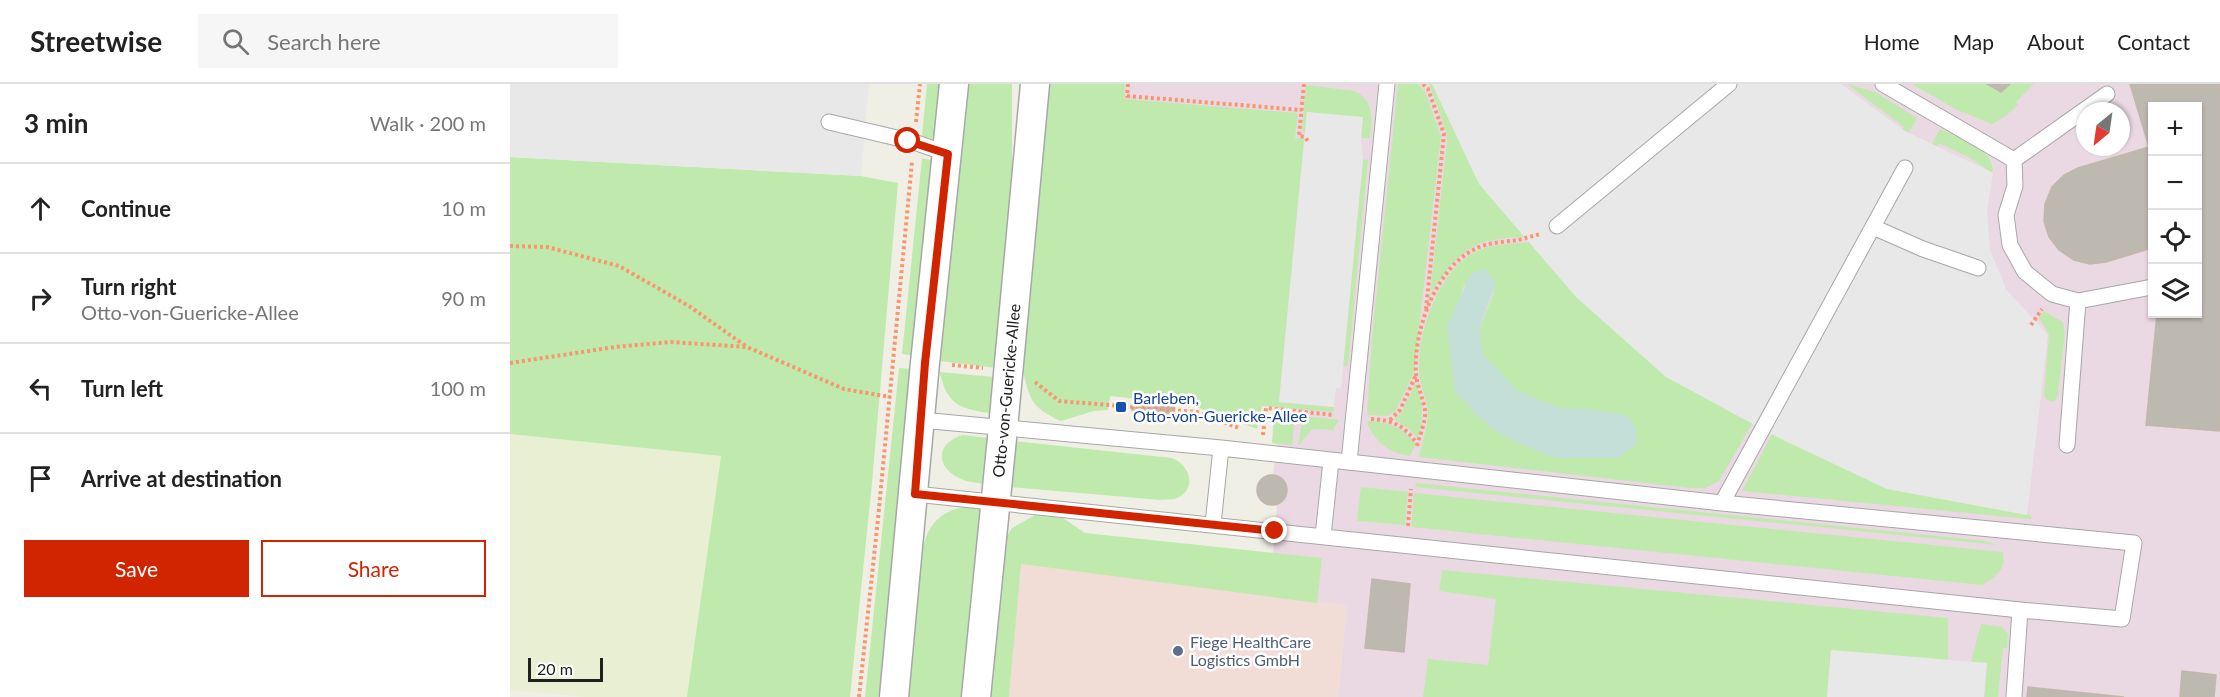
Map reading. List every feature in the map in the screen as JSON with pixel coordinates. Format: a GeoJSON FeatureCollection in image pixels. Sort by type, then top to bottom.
{"type":"FeatureCollection","features":[{"type":"Feature","properties":{"kind":"street"},"geometry":{"type":"LineString","coordinates":[[894,697],[954,84]]}},
{"type":"Feature","properties":{"kind":"street","name":"Otto-von-Guericke-Allee"},"geometry":{"type":"LineString","coordinates":[[976,697],[1004,428],[1035,84]]}},
{"type":"Feature","properties":{"kind":"lane"},"geometry":{"type":"LineString","coordinates":[[1349,462],[1387,85],[1371,84]]}},
{"type":"Feature","properties":{"kind":"lane"},"geometry":{"type":"LineString","coordinates":[[1557,226],[1729,84]]}},
{"type":"Feature","properties":{"kind":"lane"},"geometry":{"type":"LineString","coordinates":[[1883,84],[2014,160]]}},
{"type":"Feature","properties":{"kind":"lane"},"geometry":{"type":"LineString","coordinates":[[2014,160],[2107,94]]}},
{"type":"Feature","properties":{"kind":"lane"},"geometry":{"type":"LineString","coordinates":[[829,122],[914,142],[948,154]]}},
{"type":"Feature","properties":{"kind":"lane"},"geometry":{"type":"LineString","coordinates":[[2014,160],[2014,186],[2006,215],[2010,245],[2025,272],[2052,294],[2078,301],[2148,288]]}},
{"type":"Feature","properties":{"kind":"lane"},"geometry":{"type":"LineString","coordinates":[[1722,503],[1905,168]]}},
{"type":"Feature","properties":{"kind":"lane"},"geometry":{"type":"LineString","coordinates":[[1873,227],[1923,249],[1978,268]]}},
{"type":"Feature","properties":{"kind":"lane"},"geometry":{"type":"LineString","coordinates":[[2067,445],[2078,301]]}},
{"type":"Feature","properties":{"kind":"lane"},"geometry":{"type":"LineString","coordinates":[[915,494],[2122,619],[2134,543],[1722,503],[1221,448],[921,420]]}},
{"type":"Feature","properties":{"kind":"lane"},"geometry":{"type":"LineString","coordinates":[[1213,524],[1221,448]]}},
{"type":"Feature","properties":{"kind":"lane"},"geometry":{"type":"LineString","coordinates":[[1323,536],[1331,461]]}},
{"type":"Feature","properties":{"kind":"lane"},"geometry":{"type":"LineString","coordinates":[[2014,697],[2020,610]]}},
{"type":"Feature","properties":{"kind":"path"},"geometry":{"type":"LineString","coordinates":[[859,697],[920,84]]}},
{"type":"Feature","properties":{"kind":"path"},"geometry":{"type":"LineString","coordinates":[[1128,84],[1127,96],[1302,110]]}},
{"type":"Feature","properties":{"kind":"path"},"geometry":{"type":"LineString","coordinates":[[1304,84],[1299,136],[1305,137],[1310,143]]}},
{"type":"Feature","properties":{"kind":"path"},"geometry":{"type":"LineString","coordinates":[[1423,84],[1428,89],[1444,134],[1426,312]]}},
{"type":"Feature","properties":{"kind":"path"},"geometry":{"type":"LineString","coordinates":[[1407,545],[1412,468],[1425,412],[1416,375],[1417,347],[1426,312],[1436,288],[1445,274],[1468,252],[1484,245],[1540,234],[1557,226]]}},
{"type":"Feature","properties":{"kind":"path"},"geometry":{"type":"LineString","coordinates":[[510,246],[547,247],[619,266],[689,306],[747,347],[844,389],[890,398]]}},
{"type":"Feature","properties":{"kind":"path"},"geometry":{"type":"LineString","coordinates":[[510,363],[615,347],[670,342],[747,347]]}},
{"type":"Feature","properties":{"kind":"path"},"geometry":{"type":"LineString","coordinates":[[1390,420],[1400,410],[1416,375]]}},
{"type":"Feature","properties":{"kind":"path"},"geometry":{"type":"LineString","coordinates":[[1177,410],[1197,412],[1240,429]]}},
{"type":"Feature","properties":{"kind":"shaded area"},"geometry":{"type":"Polygon","coordinates":[[[510,84],[869,84],[861,176],[510,157],[510,84]]]}},
{"type":"Feature","properties":{"kind":"shaded area"},"geometry":{"type":"Polygon","coordinates":[[[1076,84],[2220,84],[2220,697],[1338,697],[1347,606],[1270,594],[1277,506],[1264,504],[1257,494],[1258,482],[1268,474],[1273,474],[1277,444],[1272,443],[1274,406],[1047,383],[1076,84]]]}},
{"type":"Feature","properties":{"kind":"shaded area"},"geometry":{"type":"Polygon","coordinates":[[[1432,84],[1841,84],[1905,131],[1993,173],[1987,210],[1990,249],[2006,289],[2048,335],[2027,515],[1887,489],[1783,440],[1666,377],[1576,297],[1479,184],[1432,84]]]}},
{"type":"Feature","properties":{"kind":"shaded area"},"geometry":{"type":"Polygon","coordinates":[[[1307,112],[1363,117],[1361,138],[1363,159],[1341,388],[1336,388],[1334,407],[1279,402],[1307,112]]]}},
{"type":"Feature","properties":{"kind":"shaded area"},"geometry":{"type":"Polygon","coordinates":[[[1484,268],[1496,282],[1480,327],[1482,353],[1517,391],[1559,408],[1594,410],[1628,416],[1635,428],[1637,444],[1618,458],[1557,458],[1497,432],[1476,415],[1455,391],[1447,325],[1471,274],[1484,268]]]}},
{"type":"Feature","properties":{"kind":"shaded area","name":"Fiege HealthCare Logistics GmbH"},"geometry":{"type":"Polygon","coordinates":[[[1020,564],[1270,594],[1347,606],[1338,697],[1009,697],[1020,564]]]}},
{"type":"Feature","properties":{"kind":"shaded area"},"geometry":{"type":"Polygon","coordinates":[[[1831,650],[1987,663],[1984,697],[1827,697],[1831,650]]]}},
{"type":"Feature","properties":{"kind":"green space"},"geometry":{"type":"Polygon","coordinates":[[[927,84],[941,84],[936,140],[922,136],[927,84]]]}},
{"type":"Feature","properties":{"kind":"green space"},"geometry":{"type":"Polygon","coordinates":[[[967,84],[1012,84],[1012,182],[996,368],[940,361],[967,84]]]}},
{"type":"Feature","properties":{"kind":"green space"},"geometry":{"type":"Polygon","coordinates":[[[1047,84],[1125,84],[1124,99],[1298,113],[1295,138],[1304,139],[1279,402],[1334,407],[1334,412],[1262,406],[1257,429],[1191,405],[1110,396],[1108,410],[1094,411],[1061,421],[1037,406],[1030,395],[1022,368],[1047,84]]]}},
{"type":"Feature","properties":{"kind":"green space"},"geometry":{"type":"Polygon","coordinates":[[[1398,84],[1418,84],[1425,91],[1441,136],[1414,372],[1396,411],[1387,416],[1367,415],[1372,338],[1398,84]]]}},
{"type":"Feature","properties":{"kind":"green space"},"geometry":{"type":"Polygon","coordinates":[[[1429,84],[1437,84],[1528,236],[1489,241],[1470,249],[1454,262],[1430,294],[1447,140],[1446,131],[1429,84]]]}},
{"type":"Feature","properties":{"kind":"green space"},"geometry":{"type":"Polygon","coordinates":[[[1847,84],[1875,92],[1917,118],[1901,147],[1894,147],[1904,127],[1847,84]]]}},
{"type":"Feature","properties":{"kind":"green space"},"geometry":{"type":"Polygon","coordinates":[[[1912,84],[1987,84],[2001,92],[2010,84],[2034,84],[2016,102],[2018,105],[1992,124],[1955,109],[1912,84]]]}},
{"type":"Feature","properties":{"kind":"green space"},"geometry":{"type":"Polygon","coordinates":[[[1306,85],[1355,91],[1361,95],[1371,111],[1370,138],[1361,138],[1363,118],[1307,112],[1305,134],[1302,130],[1306,85]]]}},
{"type":"Feature","properties":{"kind":"green space"},"geometry":{"type":"Polygon","coordinates":[[[1940,129],[1982,150],[1992,164],[1993,173],[1968,157],[1939,143],[1928,163],[1923,161],[1940,129]]]}},
{"type":"Feature","properties":{"kind":"green space"},"geometry":{"type":"Polygon","coordinates":[[[510,157],[861,176],[898,183],[872,483],[850,697],[687,697],[721,456],[510,434],[510,157]]]}},
{"type":"Feature","properties":{"kind":"green space"},"geometry":{"type":"Polygon","coordinates":[[[922,158],[934,161],[915,356],[902,354],[922,158]]]}},
{"type":"Feature","properties":{"kind":"green space"},"geometry":{"type":"Polygon","coordinates":[[[1363,159],[1368,160],[1348,366],[1343,366],[1363,159]]]}},
{"type":"Feature","properties":{"kind":"green space"},"geometry":{"type":"Polygon","coordinates":[[[1533,241],[1719,406],[1743,419],[1754,404],[1757,415],[1719,481],[1705,488],[1690,488],[1419,457],[1428,414],[1419,372],[1419,356],[1426,320],[1433,302],[1442,285],[1465,258],[1485,248],[1533,241]],[[1464,285],[1458,305],[1447,325],[1455,391],[1497,432],[1557,458],[1628,416],[1594,410],[1559,408],[1517,391],[1482,354],[1480,328],[1494,292],[1464,285]]]}},
{"type":"Feature","properties":{"kind":"green space"},"geometry":{"type":"Polygon","coordinates":[[[2044,311],[2063,322],[2065,332],[2058,395],[2054,402],[2047,400],[2044,396],[2049,334],[2039,318],[2044,311]]]}},
{"type":"Feature","properties":{"kind":"green space"},"geometry":{"type":"Polygon","coordinates":[[[899,368],[913,369],[882,685],[878,697],[865,697],[899,368]]]}},
{"type":"Feature","properties":{"kind":"green space"},"geometry":{"type":"Polygon","coordinates":[[[940,372],[994,377],[991,413],[971,410],[956,403],[946,391],[940,372]]]}},
{"type":"Feature","properties":{"kind":"green space"},"geometry":{"type":"Polygon","coordinates":[[[1415,383],[1422,410],[1417,438],[1409,429],[1394,419],[1402,412],[1415,383]]]}},
{"type":"Feature","properties":{"kind":"green space"},"geometry":{"type":"Polygon","coordinates":[[[1275,413],[1295,415],[1292,445],[1272,443],[1275,413]]]}},
{"type":"Feature","properties":{"kind":"green space"},"geometry":{"type":"Polygon","coordinates":[[[1303,416],[1339,420],[1333,430],[1312,429],[1298,446],[1303,416]]]}},
{"type":"Feature","properties":{"kind":"green space"},"geometry":{"type":"Polygon","coordinates":[[[1368,421],[1389,424],[1405,433],[1416,444],[1410,456],[1384,446],[1371,430],[1368,421]]]}},
{"type":"Feature","properties":{"kind":"green space"},"geometry":{"type":"Polygon","coordinates":[[[1777,425],[1956,500],[2028,514],[2033,518],[1742,491],[1777,425]]]}},
{"type":"Feature","properties":{"kind":"green space"},"geometry":{"type":"Polygon","coordinates":[[[510,434],[721,456],[687,697],[585,697],[510,690],[510,434]]]}},
{"type":"Feature","properties":{"kind":"green space"},"geometry":{"type":"Polygon","coordinates":[[[963,435],[987,438],[982,484],[959,478],[945,467],[942,461],[944,449],[948,443],[963,435]]]}},
{"type":"Feature","properties":{"kind":"green space"},"geometry":{"type":"Polygon","coordinates":[[[1014,441],[1172,458],[1188,472],[1189,485],[1182,495],[1175,499],[1160,500],[1009,487],[1014,441]]]}},
{"type":"Feature","properties":{"kind":"green space"},"geometry":{"type":"Polygon","coordinates":[[[1416,483],[1986,541],[1999,545],[1415,487],[1416,483]]]}},
{"type":"Feature","properties":{"kind":"green space"},"geometry":{"type":"Polygon","coordinates":[[[1361,487],[1408,492],[1405,525],[1357,521],[1361,487]]]}},
{"type":"Feature","properties":{"kind":"green space"},"geometry":{"type":"Polygon","coordinates":[[[1414,493],[2003,552],[2004,558],[1999,572],[1982,585],[1411,527],[1414,493]]]}},
{"type":"Feature","properties":{"kind":"green space"},"geometry":{"type":"Polygon","coordinates":[[[965,507],[981,508],[963,697],[908,697],[924,544],[935,522],[947,512],[965,507]]]}},
{"type":"Feature","properties":{"kind":"green space"},"geometry":{"type":"Polygon","coordinates":[[[1035,515],[1063,518],[1085,533],[1322,558],[1317,603],[1021,564],[1009,697],[986,697],[1005,539],[1012,528],[1035,515]]]}},
{"type":"Feature","properties":{"kind":"green space"},"geometry":{"type":"Polygon","coordinates":[[[1442,570],[1948,618],[1948,660],[1831,650],[1827,697],[1423,697],[1428,659],[1488,665],[1496,599],[1439,591],[1442,570]]]}},
{"type":"Feature","properties":{"kind":"green space"},"geometry":{"type":"Polygon","coordinates":[[[1981,624],[2002,627],[2008,634],[2007,648],[2003,648],[1998,697],[1984,697],[1987,663],[1971,662],[1981,624]]]}},
{"type":"Feature","properties":{"kind":"building"},"geometry":{"type":"Polygon","coordinates":[[[1987,84],[2010,84],[2001,92],[1987,84]]]}},
{"type":"Feature","properties":{"kind":"building"},"geometry":{"type":"Polygon","coordinates":[[[2130,84],[2220,84],[2220,431],[2146,425],[2157,318],[2202,318],[2202,102],[2148,102],[2148,144],[2130,84]]]}},
{"type":"Feature","properties":{"kind":"building"},"geometry":{"type":"Polygon","coordinates":[[[2148,147],[2148,249],[2106,262],[2090,264],[2074,260],[2059,250],[2049,237],[2044,221],[2045,204],[2052,187],[2064,175],[2078,168],[2119,156],[2130,156],[2130,153],[2148,147]]]}},
{"type":"Feature","properties":{"kind":"building"},"geometry":{"type":"Polygon","coordinates":[[[1134,398],[1175,403],[1174,415],[1132,410],[1134,398]]]}},
{"type":"Feature","properties":{"kind":"building"},"geometry":{"type":"Polygon","coordinates":[[[1272,475],[1283,479],[1287,490],[1283,501],[1272,505],[1261,501],[1257,490],[1261,479],[1272,475]]]}},
{"type":"Feature","properties":{"kind":"building"},"geometry":{"type":"Polygon","coordinates":[[[1372,579],[1410,584],[1404,652],[1365,648],[1372,579]]]}},
{"type":"Feature","properties":{"kind":"building"},"geometry":{"type":"Polygon","coordinates":[[[2182,671],[2216,675],[2214,697],[2180,697],[2182,671]]]}},
{"type":"Feature","properties":{"kind":"building"},"geometry":{"type":"Polygon","coordinates":[[[2028,687],[2124,697],[2027,697],[2028,687]]]}},
{"type":"Feature","properties":{"kind":"place","name":"Barleben, Otto-von-Guericke-Allee"},"geometry":{"type":"Point","coordinates":[1121,407]}},
{"type":"Feature","properties":{"kind":"place","name":"Fiege HealthCare Logistics GmbH"},"geometry":{"type":"Point","coordinates":[1178,651]}},
{"type":"Feature","properties":{"kind":"route"},"geometry":{"type":"LineString","coordinates":[[908,141],[948,154],[925,363],[915,494],[1275,531]]}}]}
